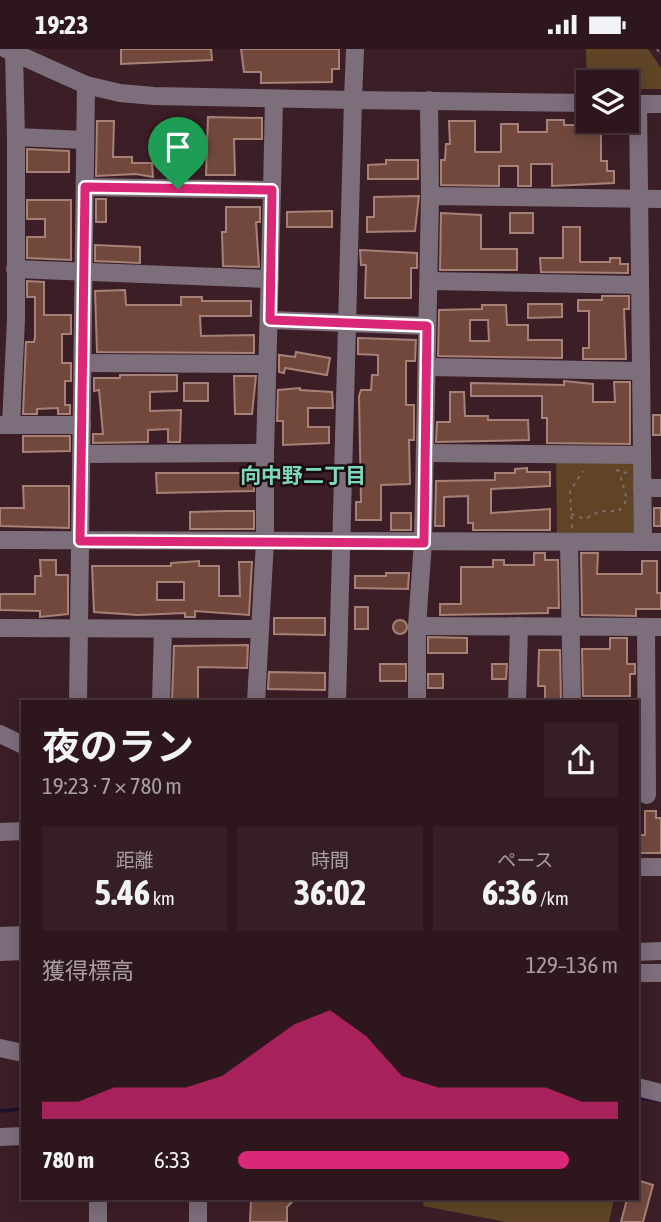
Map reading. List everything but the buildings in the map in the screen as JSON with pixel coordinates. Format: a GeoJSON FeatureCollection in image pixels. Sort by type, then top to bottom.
{"type":"FeatureCollection","features":[{"type":"Feature","properties":{"kind":"street"},"geometry":{"type":"LineString","coordinates":[[337,700],[355,49]]}},
{"type":"Feature","properties":{"kind":"street"},"geometry":{"type":"LineString","coordinates":[[82,425],[6,425],[8,320],[15,269],[16,137],[10,51],[86,85],[154,96],[576,103]]}},
{"type":"Feature","properties":{"kind":"street"},"geometry":{"type":"LineString","coordinates":[[78,700],[86,85]]}},
{"type":"Feature","properties":{"kind":"street"},"geometry":{"type":"LineString","coordinates":[[256,700],[265,541],[274,100]]}},
{"type":"Feature","properties":{"kind":"street"},"geometry":{"type":"LineString","coordinates":[[417,700],[417,626],[424,543],[429,100]]}},
{"type":"Feature","properties":{"kind":"street"},"geometry":{"type":"LineString","coordinates":[[639,104],[661,104]]}},
{"type":"Feature","properties":{"kind":"street"},"geometry":{"type":"LineString","coordinates":[[635,133],[641,198],[639,371],[643,541]]}},
{"type":"Feature","properties":{"kind":"street"},"geometry":{"type":"LineString","coordinates":[[16,137],[85,139]]}},
{"type":"Feature","properties":{"kind":"street"},"geometry":{"type":"LineString","coordinates":[[85,187],[272,190]]}},
{"type":"Feature","properties":{"kind":"street"},"geometry":{"type":"LineString","coordinates":[[430,197],[661,199]]}},
{"type":"Feature","properties":{"kind":"street"},"geometry":{"type":"LineString","coordinates":[[15,269],[84,274],[270,279]]}},
{"type":"Feature","properties":{"kind":"street"},"geometry":{"type":"LineString","coordinates":[[429,281],[640,285]]}},
{"type":"Feature","properties":{"kind":"street"},"geometry":{"type":"LineString","coordinates":[[270,320],[427,326]]}},
{"type":"Feature","properties":{"kind":"street"},"geometry":{"type":"LineString","coordinates":[[83,363],[267,364]]}},
{"type":"Feature","properties":{"kind":"street"},"geometry":{"type":"LineString","coordinates":[[427,367],[639,371]]}},
{"type":"Feature","properties":{"kind":"street"},"geometry":{"type":"LineString","coordinates":[[82,454],[265,453]]}},
{"type":"Feature","properties":{"kind":"street"},"geometry":{"type":"LineString","coordinates":[[425,453],[642,455]]}},
{"type":"Feature","properties":{"kind":"street"},"geometry":{"type":"LineString","coordinates":[[642,488],[661,488]]}},
{"type":"Feature","properties":{"kind":"street"},"geometry":{"type":"LineString","coordinates":[[570,535],[572,700]]}},
{"type":"Feature","properties":{"kind":"street"},"geometry":{"type":"LineString","coordinates":[[0,540],[424,543],[570,535],[661,542]]}},
{"type":"Feature","properties":{"kind":"street"},"geometry":{"type":"LineString","coordinates":[[417,626],[654,627],[648,795]]}},
{"type":"Feature","properties":{"kind":"street"},"geometry":{"type":"LineString","coordinates":[[517,700],[519,626]]}},
{"type":"Feature","properties":{"kind":"street"},"geometry":{"type":"LineString","coordinates":[[0,628],[258,629]]}},
{"type":"Feature","properties":{"kind":"street"},"geometry":{"type":"LineString","coordinates":[[161,700],[163,629]]}},
{"type":"Feature","properties":{"kind":"street"},"geometry":{"type":"LineString","coordinates":[[0,734],[21,744]]}},
{"type":"Feature","properties":{"kind":"street"},"geometry":{"type":"LineString","coordinates":[[0,832],[21,831]]}},
{"type":"Feature","properties":{"kind":"street"},"geometry":{"type":"LineString","coordinates":[[639,867],[661,867]]}},
{"type":"Feature","properties":{"kind":"street"},"geometry":{"type":"LineString","coordinates":[[0,936],[21,935]]}},
{"type":"Feature","properties":{"kind":"street"},"geometry":{"type":"LineString","coordinates":[[0,952],[21,951]]}},
{"type":"Feature","properties":{"kind":"street"},"geometry":{"type":"LineString","coordinates":[[639,952],[661,951]]}},
{"type":"Feature","properties":{"kind":"street"},"geometry":{"type":"LineString","coordinates":[[639,973],[661,973]]}},
{"type":"Feature","properties":{"kind":"street"},"geometry":{"type":"LineString","coordinates":[[0,1048],[21,1053]]}},
{"type":"Feature","properties":{"kind":"street"},"geometry":{"type":"LineString","coordinates":[[639,1088],[661,1093]]}},
{"type":"Feature","properties":{"kind":"street"},"geometry":{"type":"LineString","coordinates":[[0,1137],[21,1136]]}},
{"type":"Feature","properties":{"kind":"street"},"geometry":{"type":"LineString","coordinates":[[99,1200],[99,1222]]}},
{"type":"Feature","properties":{"kind":"street"},"geometry":{"type":"LineString","coordinates":[[198,1200],[198,1222]]}},
{"type":"Feature","properties":{"kind":"path"},"geometry":{"type":"LineString","coordinates":[[657,49],[661,55]]}},
{"type":"Feature","properties":{"kind":"path"},"geometry":{"type":"LineString","coordinates":[[570,535],[572,487],[586,467]]}},
{"type":"Feature","properties":{"kind":"path"},"geometry":{"type":"LineString","coordinates":[[571,514],[583,518],[600,511],[615,513],[624,507],[626,496],[620,473]]}},
{"type":"Feature","properties":{"kind":"path"},"geometry":{"type":"LineString","coordinates":[[583,518],[584,528]]}},
{"type":"Feature","properties":{"kind":"shaded area"},"geometry":{"type":"Polygon","coordinates":[[[586,49],[648,49],[661,68],[661,89],[639,89],[639,70],[587,70],[586,49]]]}},
{"type":"Feature","properties":{"kind":"shaded area"},"geometry":{"type":"Polygon","coordinates":[[[633,457],[639,531],[634,535],[557,536],[556,458],[633,457]]]}},
{"type":"Feature","properties":{"kind":"shaded area"},"geometry":{"type":"Polygon","coordinates":[[[424,1200],[614,1200],[609,1222],[506,1222],[423,1206],[424,1200]]]}},
{"type":"Feature","properties":{"kind":"waterway"},"geometry":{"type":"LineString","coordinates":[[639,1097],[659,1101]]}},
{"type":"Feature","properties":{"kind":"waterway"},"geometry":{"type":"LineString","coordinates":[[0,1111],[21,1109]]}},
{"type":"Feature","properties":{"kind":"district","name":"向中野二丁目"},"geometry":{"type":"Point","coordinates":[303,475]}},
{"type":"Feature","properties":{"kind":"route"},"geometry":{"type":"LineString","coordinates":[[85,187],[178,189],[272,190],[270,320],[427,326],[424,543],[80,541],[85,187]]}}]}
